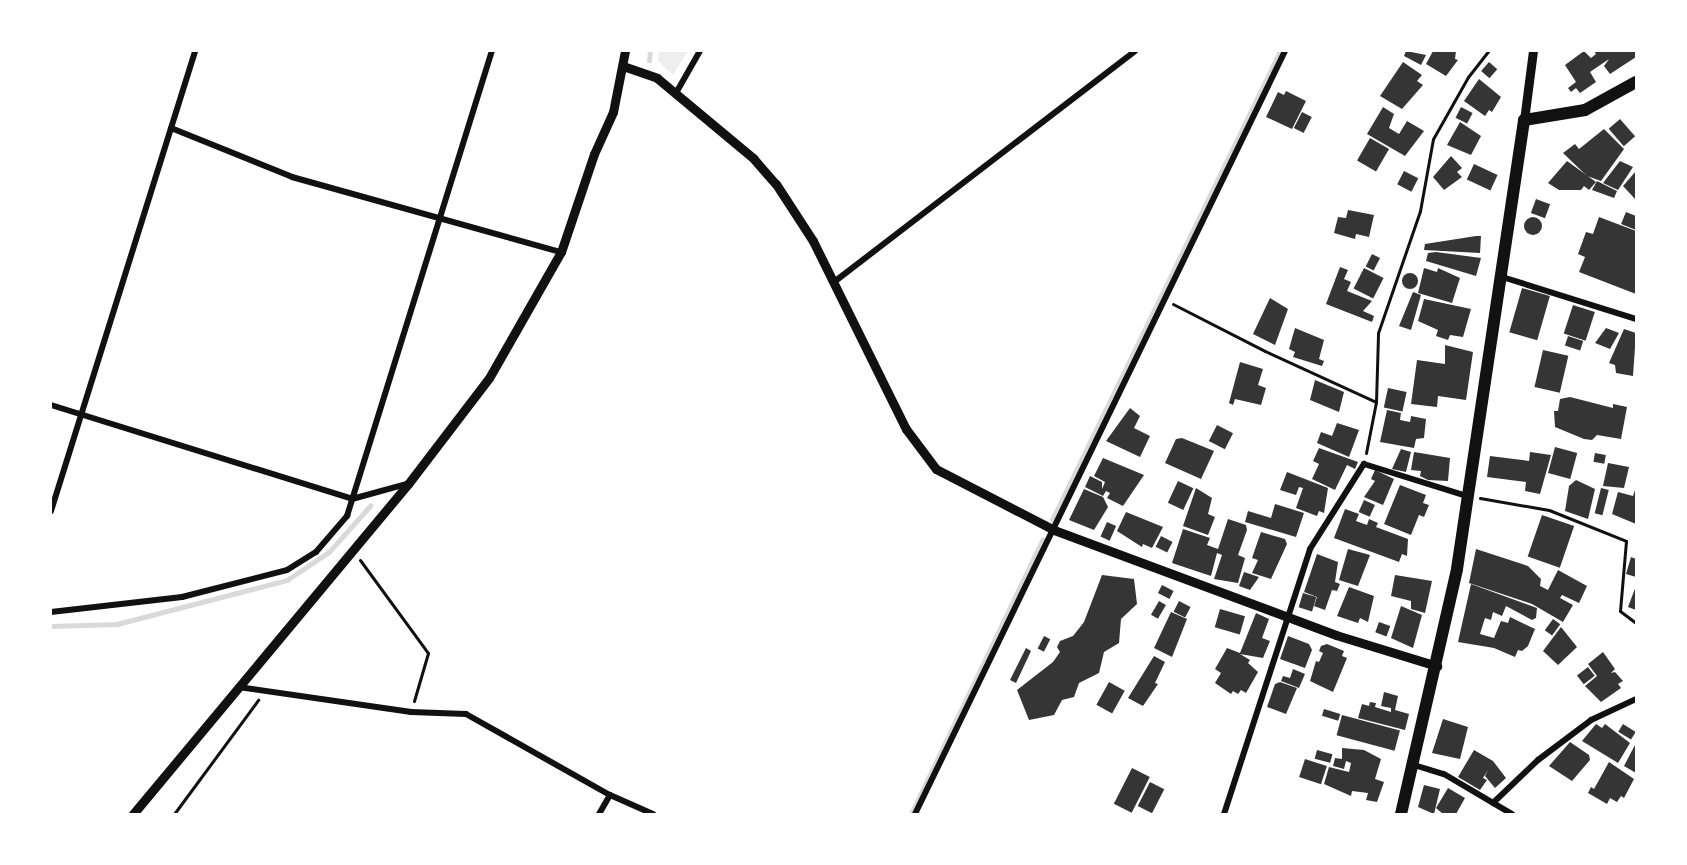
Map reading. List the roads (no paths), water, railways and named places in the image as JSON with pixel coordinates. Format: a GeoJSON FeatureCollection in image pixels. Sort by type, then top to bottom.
{"type":"FeatureCollection","features":[{"type":"Feature","properties":{"kind":"highway"},"geometry":{"type":"LineString","coordinates":[[1401,814],[1437,666],[1469,496],[1499,276],[1524,120],[1585,110],[1636,82]]}},
{"type":"Feature","properties":{"kind":"street"},"geometry":{"type":"LineString","coordinates":[[51,511],[195,51]]}},
{"type":"Feature","properties":{"kind":"street"},"geometry":{"type":"LineString","coordinates":[[51,612],[182,597],[287,570],[316,552],[347,516],[492,51]]}},
{"type":"Feature","properties":{"kind":"street"},"geometry":{"type":"LineString","coordinates":[[133,814],[235,687],[408,484],[489,378],[561,252],[594,154],[613,112],[625,51]]}},
{"type":"Feature","properties":{"kind":"street"},"geometry":{"type":"LineString","coordinates":[[676,93],[700,51]]}},
{"type":"Feature","properties":{"kind":"street"},"geometry":{"type":"LineString","coordinates":[[834,282],[1135,51]]}},
{"type":"Feature","properties":{"kind":"street"},"geometry":{"type":"LineString","coordinates":[[915,814],[1285,51]]}},
{"type":"Feature","properties":{"kind":"street"},"geometry":{"type":"LineString","coordinates":[[1524,120],[1533,51]]}},
{"type":"Feature","properties":{"kind":"street"},"geometry":{"type":"LineString","coordinates":[[623,66],[657,78],[753,158],[776,184],[834,282],[920,452],[936,469],[978,494],[1054,530],[1291,616],[1336,635],[1437,666]]}},
{"type":"Feature","properties":{"kind":"street"},"geometry":{"type":"LineString","coordinates":[[171,128],[292,177],[439,220],[561,252]]}},
{"type":"Feature","properties":{"kind":"street"},"geometry":{"type":"LineString","coordinates":[[1499,276],[1636,319]]}},
{"type":"Feature","properties":{"kind":"street"},"geometry":{"type":"LineString","coordinates":[[51,405],[352,499],[408,484]]}},
{"type":"Feature","properties":{"kind":"street"},"geometry":{"type":"LineString","coordinates":[[1224,814],[1291,616],[1310,549],[1364,464],[1469,496]]}},
{"type":"Feature","properties":{"kind":"street"},"geometry":{"type":"LineString","coordinates":[[235,687],[411,712],[466,714],[610,795],[653,814]]}},
{"type":"Feature","properties":{"kind":"street"},"geometry":{"type":"LineString","coordinates":[[1493,803],[1538,760],[1591,720],[1636,699]]}},
{"type":"Feature","properties":{"kind":"street"},"geometry":{"type":"LineString","coordinates":[[1414,765],[1444,774],[1512,814]]}},
{"type":"Feature","properties":{"kind":"street"},"geometry":{"type":"LineString","coordinates":[[599,814],[610,795]]}},
{"type":"Feature","properties":{"kind":"waterway"},"geometry":{"type":"LineString","coordinates":[[649,61],[650,51]]}},
{"type":"Feature","properties":{"kind":"waterway"},"geometry":{"type":"LineString","coordinates":[[1052,520],[1280,51]]}},
{"type":"Feature","properties":{"kind":"waterway"},"geometry":{"type":"LineString","coordinates":[[51,626],[117,624],[287,580],[329,552],[370,506]]}},
{"type":"Feature","properties":{"kind":"waterway"},"geometry":{"type":"LineString","coordinates":[[911,814],[1042,540]]}}]}
